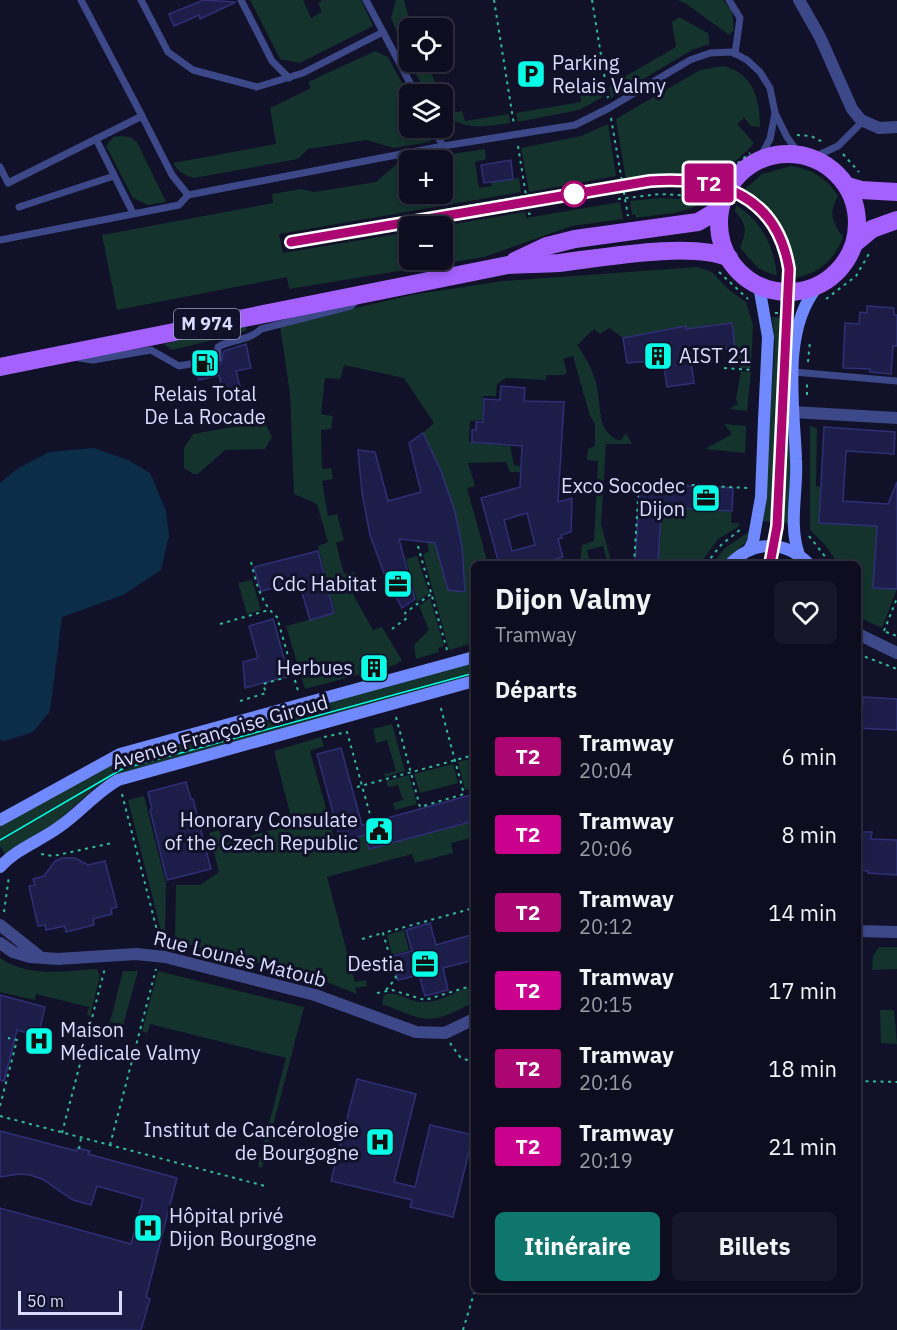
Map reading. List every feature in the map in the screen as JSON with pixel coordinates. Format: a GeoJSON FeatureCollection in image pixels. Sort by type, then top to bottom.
{"type":"FeatureCollection","features":[{"type":"Feature","properties":{"kind":"main road"},"geometry":{"type":"LineString","coordinates":[[778,154],[805,156],[836,172],[847,186],[856,208],[858,227],[855,243],[846,262],[819,294],[788,293],[759,286],[745,278],[729,258],[719,231],[715,202],[725,193],[735,178],[758,160],[778,154]]}},
{"type":"Feature","properties":{"kind":"main road"},"geometry":{"type":"LineString","coordinates":[[847,186],[861,190],[897,192]]}},
{"type":"Feature","properties":{"kind":"main road","name":"M 974"},"geometry":{"type":"LineString","coordinates":[[508,265],[547,246],[575,239],[684,226],[698,222],[715,202]]}},
{"type":"Feature","properties":{"kind":"main road"},"geometry":{"type":"LineString","coordinates":[[855,243],[872,229],[897,220]]}},
{"type":"Feature","properties":{"kind":"main road","name":"M 974"},"geometry":{"type":"LineString","coordinates":[[0,367],[53,354],[508,265],[557,263],[651,251],[702,252],[729,258]]}},
{"type":"Feature","properties":{"kind":"street"},"geometry":{"type":"LineString","coordinates":[[799,0],[820,38],[852,109],[862,121],[879,128],[897,126]]}},
{"type":"Feature","properties":{"kind":"street"},"geometry":{"type":"LineString","coordinates":[[734,561],[749,550],[753,542],[761,497],[768,337],[759,286]]}},
{"type":"Feature","properties":{"kind":"street"},"geometry":{"type":"LineString","coordinates":[[799,555],[793,528],[796,459],[792,412],[796,328],[807,299],[819,294]]}},
{"type":"Feature","properties":{"kind":"street"},"geometry":{"type":"LineString","coordinates":[[792,412],[897,418]]}},
{"type":"Feature","properties":{"kind":"street"},"geometry":{"type":"LineString","coordinates":[[749,550],[775,546],[799,555],[806,561]]}},
{"type":"Feature","properties":{"kind":"street"},"geometry":{"type":"LineString","coordinates":[[862,639],[897,653]]}},
{"type":"Feature","properties":{"kind":"street","name":"Avenue Françoise Giroud"},"geometry":{"type":"LineString","coordinates":[[0,820],[120,754],[471,658]]}},
{"type":"Feature","properties":{"kind":"street","name":"Avenue Françoise Giroud"},"geometry":{"type":"LineString","coordinates":[[2,864],[57,829],[97,793],[118,780],[471,682]]}},
{"type":"Feature","properties":{"kind":"street"},"geometry":{"type":"LineString","coordinates":[[2,921],[39,957]]}},
{"type":"Feature","properties":{"kind":"street"},"geometry":{"type":"LineString","coordinates":[[861,930],[897,932]]}},
{"type":"Feature","properties":{"kind":"street","name":"Rue Lounès Matoub"},"geometry":{"type":"LineString","coordinates":[[0,944],[22,956],[58,959],[136,954],[165,957],[315,995],[416,1032],[445,1033]]}},
{"type":"Feature","properties":{"kind":"street"},"geometry":{"type":"LineString","coordinates":[[445,1033],[471,1020]]}},
{"type":"Feature","properties":{"kind":"lane"},"geometry":{"type":"LineString","coordinates":[[81,0],[172,175],[188,195]]}},
{"type":"Feature","properties":{"kind":"lane"},"geometry":{"type":"LineString","coordinates":[[141,0],[168,52],[193,70],[257,87],[303,73],[382,32]]}},
{"type":"Feature","properties":{"kind":"lane"},"geometry":{"type":"LineString","coordinates":[[241,0],[272,61],[289,78]]}},
{"type":"Feature","properties":{"kind":"lane"},"geometry":{"type":"LineString","coordinates":[[729,0],[740,18],[735,54]]}},
{"type":"Feature","properties":{"kind":"lane"},"geometry":{"type":"LineString","coordinates":[[369,2],[382,32],[411,84]]}},
{"type":"Feature","properties":{"kind":"lane"},"geometry":{"type":"LineString","coordinates":[[0,240],[179,205],[188,195],[443,146],[575,125],[609,108],[690,60],[710,53],[735,54],[747,60],[760,72],[770,88],[775,113],[787,137],[805,156],[834,148],[862,121]]}},
{"type":"Feature","properties":{"kind":"lane"},"geometry":{"type":"LineString","coordinates":[[758,160],[770,139],[775,113]]}},
{"type":"Feature","properties":{"kind":"lane"},"geometry":{"type":"LineString","coordinates":[[0,167],[8,183],[142,116]]}},
{"type":"Feature","properties":{"kind":"lane"},"geometry":{"type":"LineString","coordinates":[[439,138],[443,146]]}},
{"type":"Feature","properties":{"kind":"lane"},"geometry":{"type":"LineString","coordinates":[[96,139],[133,213]]}},
{"type":"Feature","properties":{"kind":"lane"},"geometry":{"type":"LineString","coordinates":[[19,207],[114,176]]}},
{"type":"Feature","properties":{"kind":"lane"},"geometry":{"type":"LineString","coordinates":[[53,354],[93,360],[151,350],[178,366],[218,358],[218,347],[226,342],[254,336],[261,328],[351,306],[362,295]]}},
{"type":"Feature","properties":{"kind":"lane"},"geometry":{"type":"LineString","coordinates":[[794,372],[897,381]]}},
{"type":"Feature","properties":{"kind":"path"},"geometry":{"type":"LineString","coordinates":[[494,0],[528,196],[529,214],[532,213]]}},
{"type":"Feature","properties":{"kind":"path"},"geometry":{"type":"LineString","coordinates":[[592,0],[628,222]]}},
{"type":"Feature","properties":{"kind":"path"},"geometry":{"type":"LineString","coordinates":[[787,137],[794,134],[811,136],[834,148],[860,172]]}},
{"type":"Feature","properties":{"kind":"path"},"geometry":{"type":"LineString","coordinates":[[618,199],[679,194],[715,202],[723,178],[756,148],[762,137],[770,139]]}},
{"type":"Feature","properties":{"kind":"path"},"geometry":{"type":"LineString","coordinates":[[616,180],[622,180]]}},
{"type":"Feature","properties":{"kind":"path"},"geometry":{"type":"LineString","coordinates":[[291,237],[528,196]]}},
{"type":"Feature","properties":{"kind":"path"},"geometry":{"type":"LineString","coordinates":[[819,294],[856,276],[873,246]]}},
{"type":"Feature","properties":{"kind":"path"},"geometry":{"type":"LineString","coordinates":[[702,252],[705,262],[714,267],[748,300],[755,312],[800,314]]}},
{"type":"Feature","properties":{"kind":"path"},"geometry":{"type":"LineString","coordinates":[[723,368],[754,370]]}},
{"type":"Feature","properties":{"kind":"path"},"geometry":{"type":"LineString","coordinates":[[634,561],[639,482],[748,488]]}},
{"type":"Feature","properties":{"kind":"path"},"geometry":{"type":"LineString","coordinates":[[708,561],[721,545],[742,529]]}},
{"type":"Feature","properties":{"kind":"path"},"geometry":{"type":"LineString","coordinates":[[418,546],[448,653]]}},
{"type":"Feature","properties":{"kind":"path"},"geometry":{"type":"LineString","coordinates":[[251,562],[260,593],[269,610],[277,617],[299,694]]}},
{"type":"Feature","properties":{"kind":"path"},"geometry":{"type":"LineString","coordinates":[[392,629],[407,618],[405,613],[431,594]]}},
{"type":"Feature","properties":{"kind":"path"},"geometry":{"type":"LineString","coordinates":[[884,631],[897,598]]}},
{"type":"Feature","properties":{"kind":"path"},"geometry":{"type":"LineString","coordinates":[[220,624],[269,610]]}},
{"type":"Feature","properties":{"kind":"path"},"geometry":{"type":"LineString","coordinates":[[861,655],[897,669]]}},
{"type":"Feature","properties":{"kind":"path"},"geometry":{"type":"LineString","coordinates":[[240,701],[266,693],[263,684],[294,675]]}},
{"type":"Feature","properties":{"kind":"path"},"geometry":{"type":"LineString","coordinates":[[395,715],[406,747],[420,807],[464,794],[439,703]]}},
{"type":"Feature","properties":{"kind":"path"},"geometry":{"type":"LineString","coordinates":[[314,737],[354,726]]}},
{"type":"Feature","properties":{"kind":"path"},"geometry":{"type":"LineString","coordinates":[[324,734],[325,738],[347,732],[371,818]]}},
{"type":"Feature","properties":{"kind":"path"},"geometry":{"type":"LineString","coordinates":[[357,787],[471,756]]}},
{"type":"Feature","properties":{"kind":"path"},"geometry":{"type":"LineString","coordinates":[[115,794],[126,789]]}},
{"type":"Feature","properties":{"kind":"path"},"geometry":{"type":"LineString","coordinates":[[121,791],[160,944]]}},
{"type":"Feature","properties":{"kind":"path"},"geometry":{"type":"LineString","coordinates":[[46,850],[39,854],[53,856],[112,843]]}},
{"type":"Feature","properties":{"kind":"path"},"geometry":{"type":"LineString","coordinates":[[2,864],[9,875],[2,921]]}},
{"type":"Feature","properties":{"kind":"path"},"geometry":{"type":"LineString","coordinates":[[362,939],[471,909]]}},
{"type":"Feature","properties":{"kind":"path"},"geometry":{"type":"LineString","coordinates":[[383,933],[396,978],[386,990]]}},
{"type":"Feature","properties":{"kind":"path"},"geometry":{"type":"LineString","coordinates":[[62,1133],[106,965]]}},
{"type":"Feature","properties":{"kind":"path"},"geometry":{"type":"LineString","coordinates":[[110,1145],[157,966]]}},
{"type":"Feature","properties":{"kind":"path"},"geometry":{"type":"LineString","coordinates":[[377,993],[386,990],[425,999],[471,987]]}},
{"type":"Feature","properties":{"kind":"path"},"geometry":{"type":"LineString","coordinates":[[445,1033],[452,1049],[460,1057],[471,1062]]}},
{"type":"Feature","properties":{"kind":"path"},"geometry":{"type":"LineString","coordinates":[[0,1107],[17,1040],[8,1038]]}},
{"type":"Feature","properties":{"kind":"path"},"geometry":{"type":"LineString","coordinates":[[861,1081],[897,1082]]}},
{"type":"Feature","properties":{"kind":"path"},"geometry":{"type":"LineString","coordinates":[[0,1116],[265,1186]]}},
{"type":"Feature","properties":{"kind":"path"},"geometry":{"type":"LineString","coordinates":[[79,1149],[81,1138]]}},
{"type":"Feature","properties":{"kind":"path"},"geometry":{"type":"LineString","coordinates":[[463,1330],[474,1293]]}},
{"type":"Feature","properties":{"kind":"green space"},"geometry":{"type":"Polygon","coordinates":[[[250,0],[303,0],[311,18],[322,12],[318,3],[323,0],[361,0],[373,26],[300,63],[280,59],[250,0]]]}},
{"type":"Feature","properties":{"kind":"green space"},"geometry":{"type":"Polygon","coordinates":[[[396,0],[404,0],[409,18],[399,18],[399,37],[391,18],[396,0]]]}},
{"type":"Feature","properties":{"kind":"green space"},"geometry":{"type":"Polygon","coordinates":[[[677,0],[723,0],[732,11],[734,30],[729,35],[685,3],[677,0]]]}},
{"type":"Feature","properties":{"kind":"green space"},"geometry":{"type":"Polygon","coordinates":[[[679,17],[708,33],[710,44],[692,50],[611,98],[609,86],[676,47],[672,22],[679,17]]]}},
{"type":"Feature","properties":{"kind":"green space"},"geometry":{"type":"Polygon","coordinates":[[[375,51],[388,57],[403,84],[399,84],[399,138],[433,139],[429,142],[394,148],[366,140],[308,149],[298,159],[194,178],[182,173],[173,163],[276,144],[270,108],[311,88],[308,82],[375,51]]]}},
{"type":"Feature","properties":{"kind":"green space"},"geometry":{"type":"Polygon","coordinates":[[[723,66],[741,75],[753,89],[760,127],[751,126],[744,118],[737,124],[754,143],[725,170],[717,181],[667,176],[626,180],[616,119],[700,70],[723,66]]]}},
{"type":"Feature","properties":{"kind":"green space"},"geometry":{"type":"Polygon","coordinates":[[[415,72],[431,72],[436,84],[421,84],[415,72]]]}},
{"type":"Feature","properties":{"kind":"green space"},"geometry":{"type":"Polygon","coordinates":[[[601,88],[603,97],[579,110],[518,122],[516,113],[581,102],[580,92],[601,88]]]}},
{"type":"Feature","properties":{"kind":"green space"},"geometry":{"type":"Polygon","coordinates":[[[462,111],[465,121],[509,114],[510,123],[475,126],[453,120],[453,113],[462,111]]]}},
{"type":"Feature","properties":{"kind":"green space"},"geometry":{"type":"Polygon","coordinates":[[[608,124],[616,176],[529,192],[521,148],[581,136],[608,124]]]}},
{"type":"Feature","properties":{"kind":"green space"},"geometry":{"type":"Polygon","coordinates":[[[113,137],[130,137],[137,142],[166,202],[148,205],[133,198],[106,146],[113,137]]]}},
{"type":"Feature","properties":{"kind":"green space"},"geometry":{"type":"Polygon","coordinates":[[[485,149],[486,159],[475,162],[479,188],[492,186],[491,182],[519,178],[521,192],[453,204],[453,154],[485,149]]]}},
{"type":"Feature","properties":{"kind":"green space"},"geometry":{"type":"Polygon","coordinates":[[[398,163],[399,204],[452,204],[279,234],[283,253],[399,234],[399,270],[405,270],[289,289],[287,277],[117,310],[102,235],[273,203],[272,194],[301,189],[314,192],[376,182],[398,163]]]}},
{"type":"Feature","properties":{"kind":"green space"},"geometry":{"type":"Polygon","coordinates":[[[791,166],[806,169],[818,175],[834,190],[838,196],[832,212],[836,226],[843,237],[835,253],[824,265],[810,274],[793,278],[790,252],[780,227],[764,206],[743,191],[762,174],[791,166]]]}},
{"type":"Feature","properties":{"kind":"green space"},"geometry":{"type":"Polygon","coordinates":[[[660,198],[705,200],[690,209],[672,213],[636,218],[635,214],[632,215],[630,201],[660,198]]]}},
{"type":"Feature","properties":{"kind":"green space"},"geometry":{"type":"Polygon","coordinates":[[[620,202],[623,219],[572,226],[484,257],[453,262],[453,224],[525,212],[526,218],[620,202]]]}},
{"type":"Feature","properties":{"kind":"green space"},"geometry":{"type":"Polygon","coordinates":[[[736,205],[760,227],[770,245],[777,276],[759,269],[740,248],[745,228],[735,211],[736,205]]]}},
{"type":"Feature","properties":{"kind":"green space"},"geometry":{"type":"Polygon","coordinates":[[[697,267],[712,272],[729,290],[746,302],[753,325],[751,368],[740,368],[734,348],[732,323],[686,329],[685,326],[661,330],[661,333],[623,338],[609,328],[600,334],[594,329],[577,345],[594,378],[603,424],[612,437],[620,441],[626,433],[632,444],[606,444],[601,524],[611,561],[607,561],[603,546],[587,550],[590,561],[580,561],[582,545],[594,541],[598,461],[587,460],[588,449],[595,446],[595,424],[590,416],[573,356],[563,359],[567,372],[564,375],[546,375],[546,380],[506,378],[497,384],[496,396],[483,396],[482,420],[470,421],[469,442],[510,446],[514,465],[520,466],[520,472],[510,472],[506,462],[468,463],[475,486],[467,488],[487,561],[471,561],[471,644],[449,650],[423,554],[429,552],[425,532],[431,530],[448,590],[464,592],[461,550],[453,510],[440,471],[423,433],[434,423],[404,378],[344,365],[340,379],[325,378],[321,414],[333,416],[331,429],[321,430],[322,469],[331,468],[333,479],[322,481],[328,516],[337,514],[344,540],[336,543],[344,574],[354,572],[357,583],[349,587],[373,630],[382,627],[402,660],[395,665],[305,689],[286,626],[335,613],[318,546],[328,542],[317,504],[294,494],[290,394],[280,326],[411,295],[503,281],[697,267]]]}},
{"type":"Feature","properties":{"kind":"green space"},"geometry":{"type":"Polygon","coordinates":[[[772,317],[793,318],[787,424],[791,465],[788,523],[762,521],[775,344],[772,317]]]}},
{"type":"Feature","properties":{"kind":"green space"},"geometry":{"type":"Polygon","coordinates":[[[245,326],[247,329],[239,334],[172,350],[163,344],[245,326]]]}},
{"type":"Feature","properties":{"kind":"green space"},"geometry":{"type":"Polygon","coordinates":[[[741,371],[751,372],[747,411],[729,409],[738,404],[736,399],[741,371]]]}},
{"type":"Feature","properties":{"kind":"green space"},"geometry":{"type":"Polygon","coordinates":[[[260,422],[266,425],[272,437],[265,449],[225,450],[198,474],[193,474],[184,468],[184,448],[193,434],[260,422]]]}},
{"type":"Feature","properties":{"kind":"green space"},"geometry":{"type":"Polygon","coordinates":[[[724,424],[746,426],[745,453],[705,449],[732,434],[724,424]]]}},
{"type":"Feature","properties":{"kind":"green space"},"geometry":{"type":"Polygon","coordinates":[[[810,426],[817,428],[816,486],[821,487],[819,522],[877,526],[873,588],[897,589],[882,628],[861,618],[861,561],[836,561],[826,546],[810,530],[810,426]]]}},
{"type":"Feature","properties":{"kind":"green space"},"geometry":{"type":"Polygon","coordinates":[[[661,507],[732,511],[731,523],[740,523],[738,527],[718,539],[702,561],[658,561],[661,507]]]}},
{"type":"Feature","properties":{"kind":"green space"},"geometry":{"type":"Polygon","coordinates":[[[750,531],[746,542],[726,561],[714,561],[725,548],[750,531]]]}},
{"type":"Feature","properties":{"kind":"green space"},"geometry":{"type":"Polygon","coordinates":[[[417,556],[429,593],[409,608],[417,601],[406,559],[417,556]]]}},
{"type":"Feature","properties":{"kind":"green space"},"geometry":{"type":"Polygon","coordinates":[[[252,580],[261,610],[247,614],[238,583],[252,580]]]}},
{"type":"Feature","properties":{"kind":"green space"},"geometry":{"type":"Polygon","coordinates":[[[430,598],[444,646],[438,648],[439,652],[416,659],[414,645],[429,630],[419,606],[430,598]]]}},
{"type":"Feature","properties":{"kind":"green space"},"geometry":{"type":"Polygon","coordinates":[[[471,663],[471,677],[118,774],[97,786],[59,820],[5,855],[0,846],[0,825],[117,761],[471,663]]]}},
{"type":"Feature","properties":{"kind":"green space"},"geometry":{"type":"Polygon","coordinates":[[[392,724],[405,771],[385,777],[384,774],[396,771],[387,740],[376,743],[373,729],[392,724]]]}},
{"type":"Feature","properties":{"kind":"green space"},"geometry":{"type":"Polygon","coordinates":[[[321,737],[324,746],[310,751],[336,844],[365,835],[370,849],[471,822],[471,838],[451,843],[453,853],[415,863],[412,854],[327,877],[355,982],[366,980],[367,986],[355,988],[357,994],[324,981],[175,941],[176,885],[200,885],[219,872],[209,833],[219,830],[224,843],[290,825],[287,815],[290,813],[274,751],[321,737]]]}},
{"type":"Feature","properties":{"kind":"green space"},"geometry":{"type":"Polygon","coordinates":[[[471,759],[471,789],[465,790],[458,762],[471,759]]]}},
{"type":"Feature","properties":{"kind":"green space"},"geometry":{"type":"Polygon","coordinates":[[[453,764],[458,783],[420,793],[414,774],[453,764]]]}},
{"type":"Feature","properties":{"kind":"green space"},"geometry":{"type":"Polygon","coordinates":[[[409,775],[417,804],[395,810],[393,803],[403,800],[398,785],[388,787],[386,781],[409,775]]]}},
{"type":"Feature","properties":{"kind":"green space"},"geometry":{"type":"Polygon","coordinates":[[[144,796],[166,884],[165,939],[163,939],[128,800],[144,796]]]}},
{"type":"Feature","properties":{"kind":"green space"},"geometry":{"type":"Polygon","coordinates":[[[404,930],[409,950],[392,955],[387,935],[404,930]]]}},
{"type":"Feature","properties":{"kind":"green space"},"geometry":{"type":"Polygon","coordinates":[[[879,947],[897,947],[897,969],[872,970],[873,956],[879,947]]]}},
{"type":"Feature","properties":{"kind":"green space"},"geometry":{"type":"Polygon","coordinates":[[[0,958],[35,971],[97,969],[100,976],[90,1016],[87,1015],[89,1007],[36,994],[35,1000],[0,992],[0,958]]]}},
{"type":"Feature","properties":{"kind":"green space"},"geometry":{"type":"Polygon","coordinates":[[[123,971],[138,971],[123,1026],[110,1022],[123,971]]]}},
{"type":"Feature","properties":{"kind":"green space"},"geometry":{"type":"Polygon","coordinates":[[[158,971],[304,1007],[262,1168],[258,1166],[286,1058],[150,1024],[147,1033],[142,1031],[158,971]]]}},
{"type":"Feature","properties":{"kind":"green space"},"geometry":{"type":"Polygon","coordinates":[[[471,988],[471,1003],[437,1018],[419,1018],[382,1004],[384,995],[389,994],[421,1002],[444,998],[471,988]]]}},
{"type":"Feature","properties":{"kind":"green space"},"geometry":{"type":"Polygon","coordinates":[[[880,1010],[894,1010],[897,1044],[881,1043],[880,1010]]]}},
{"type":"Feature","properties":{"kind":"water"},"geometry":{"type":"Polygon","coordinates":[[[94,448],[128,460],[150,473],[166,511],[169,535],[161,570],[123,595],[62,617],[50,711],[33,732],[5,741],[0,740],[0,483],[17,469],[49,452],[94,448]]]}},
{"type":"Feature","properties":{"kind":"building"},"geometry":{"type":"Polygon","coordinates":[[[204,0],[236,2],[200,19],[199,15],[174,26],[169,14],[204,0]]]}},
{"type":"Feature","properties":{"kind":"building"},"geometry":{"type":"Polygon","coordinates":[[[511,160],[513,179],[484,183],[481,165],[511,160]]]}},
{"type":"Feature","properties":{"kind":"building"},"geometry":{"type":"Polygon","coordinates":[[[867,306],[894,308],[894,315],[897,315],[897,346],[893,346],[891,374],[870,372],[870,369],[843,368],[845,323],[859,324],[860,312],[867,313],[867,306]]]}},
{"type":"Feature","properties":{"kind":"building","name":"AIST 21"},"geometry":{"type":"Polygon","coordinates":[[[732,323],[735,347],[690,354],[694,383],[667,387],[663,360],[627,363],[623,338],[686,326],[686,329],[732,323]]]}},
{"type":"Feature","properties":{"kind":"building"},"geometry":{"type":"Polygon","coordinates":[[[246,344],[251,368],[236,371],[241,391],[223,395],[219,375],[199,380],[196,369],[221,364],[224,351],[246,344]]]}},
{"type":"Feature","properties":{"kind":"building"},"geometry":{"type":"Polygon","coordinates":[[[501,386],[525,388],[524,401],[564,402],[558,502],[572,498],[571,532],[561,535],[562,538],[558,539],[563,557],[549,561],[498,561],[481,498],[520,487],[522,446],[472,442],[472,430],[476,430],[476,422],[483,422],[484,399],[500,400],[501,386]],[[527,513],[504,520],[512,551],[535,545],[527,513]]]}},
{"type":"Feature","properties":{"kind":"building"},"geometry":{"type":"Polygon","coordinates":[[[824,427],[895,432],[894,454],[846,451],[843,501],[888,504],[897,482],[897,589],[873,588],[877,526],[819,523],[824,427]]]}},
{"type":"Feature","properties":{"kind":"building"},"geometry":{"type":"Polygon","coordinates":[[[423,433],[441,471],[455,512],[462,547],[465,592],[448,590],[435,543],[399,539],[415,599],[402,608],[385,576],[370,535],[362,493],[358,450],[375,452],[388,501],[421,492],[409,443],[423,433]]]}},
{"type":"Feature","properties":{"kind":"building"},"geometry":{"type":"Polygon","coordinates":[[[640,483],[733,488],[732,511],[661,507],[658,561],[635,561],[640,483]]]}},
{"type":"Feature","properties":{"kind":"building"},"geometry":{"type":"Polygon","coordinates":[[[318,551],[334,613],[310,620],[299,582],[261,591],[254,567],[318,551]]]}},
{"type":"Feature","properties":{"kind":"building"},"geometry":{"type":"Polygon","coordinates":[[[273,619],[289,676],[245,688],[243,662],[258,658],[249,626],[273,619]]]}},
{"type":"Feature","properties":{"kind":"building"},"geometry":{"type":"Polygon","coordinates":[[[863,697],[897,699],[897,730],[861,728],[861,705],[863,705],[863,697]]]}},
{"type":"Feature","properties":{"kind":"building"},"geometry":{"type":"Polygon","coordinates":[[[341,748],[362,825],[471,795],[471,822],[369,849],[365,835],[341,842],[317,754],[341,748]]]}},
{"type":"Feature","properties":{"kind":"building"},"geometry":{"type":"Polygon","coordinates":[[[186,782],[191,799],[193,799],[211,869],[167,880],[150,810],[152,809],[148,792],[186,782]]]}},
{"type":"Feature","properties":{"kind":"building"},"geometry":{"type":"Polygon","coordinates":[[[861,832],[872,832],[871,839],[897,840],[897,875],[868,873],[868,871],[861,870],[861,832]]]}},
{"type":"Feature","properties":{"kind":"building"},"geometry":{"type":"Polygon","coordinates":[[[75,858],[88,865],[105,861],[117,907],[111,909],[112,914],[93,919],[94,925],[66,932],[65,926],[46,930],[45,925],[38,926],[29,886],[35,885],[33,879],[44,876],[55,861],[75,858]]]}},
{"type":"Feature","properties":{"kind":"building"},"geometry":{"type":"Polygon","coordinates":[[[430,923],[436,945],[471,935],[471,961],[443,968],[448,990],[425,996],[419,975],[398,980],[392,956],[412,951],[406,930],[430,923]]]}},
{"type":"Feature","properties":{"kind":"building"},"geometry":{"type":"Polygon","coordinates":[[[0,995],[45,1007],[38,1036],[17,1030],[4,1081],[0,1080],[0,995]]]}},
{"type":"Feature","properties":{"kind":"building"},"geometry":{"type":"Polygon","coordinates":[[[357,1079],[416,1094],[394,1182],[415,1187],[430,1125],[471,1135],[471,1143],[453,1217],[410,1207],[412,1200],[331,1181],[357,1079]]]}},
{"type":"Feature","properties":{"kind":"building"},"geometry":{"type":"Polygon","coordinates":[[[0,1131],[77,1151],[77,1148],[90,1151],[88,1154],[177,1178],[146,1297],[150,1299],[141,1330],[0,1330],[0,1208],[131,1244],[143,1199],[97,1186],[91,1205],[73,1200],[42,1179],[30,1175],[0,1177],[0,1131]]]}},
{"type":"Feature","properties":{"kind":"tram line","name":"T2"},"geometry":{"type":"LineString","coordinates":[[291,242],[650,181],[690,180],[708,183],[731,189],[752,201],[775,226],[782,239],[789,269],[777,526],[772,561]]}},
{"type":"Feature","properties":{"kind":"tram line"},"geometry":{"type":"LineString","coordinates":[[291,242],[650,181],[699,182],[721,186],[740,195],[758,207],[772,223],[782,243],[789,269],[777,526],[771,561]]}},
{"type":"Feature","properties":{"kind":"tram line"},"geometry":{"type":"LineString","coordinates":[[0,840],[122,769],[471,674]]}},
{"type":"Feature","properties":{"kind":"place","name":"Parking Relais Valmy"},"geometry":{"type":"Point","coordinates":[531,74]}},
{"type":"Feature","properties":{"kind":"place","name":"AIST 21"},"geometry":{"type":"Point","coordinates":[658,356]}},
{"type":"Feature","properties":{"kind":"place","name":"Relais Total De La Rocade"},"geometry":{"type":"Point","coordinates":[205,363]}},
{"type":"Feature","properties":{"kind":"place","name":"Exco Socodec Dijon"},"geometry":{"type":"Point","coordinates":[706,498]}},
{"type":"Feature","properties":{"kind":"place","name":"Cdc Habitat"},"geometry":{"type":"Point","coordinates":[398,584]}},
{"type":"Feature","properties":{"kind":"place","name":"Herbues"},"geometry":{"type":"Point","coordinates":[374,668]}},
{"type":"Feature","properties":{"kind":"place","name":"Honorary Consulate of the Czech Republic"},"geometry":{"type":"Point","coordinates":[379,831]}},
{"type":"Feature","properties":{"kind":"place","name":"Destia"},"geometry":{"type":"Point","coordinates":[425,964]}},
{"type":"Feature","properties":{"kind":"place","name":"Maison Médicale Valmy"},"geometry":{"type":"Point","coordinates":[39,1041]}},
{"type":"Feature","properties":{"kind":"place","name":"Institut de Cancérologie de Bourgogne"},"geometry":{"type":"Point","coordinates":[380,1142]}},
{"type":"Feature","properties":{"kind":"place","name":"Hôpital privé Dijon Bourgogne"},"geometry":{"type":"Point","coordinates":[148,1228]}}]}
